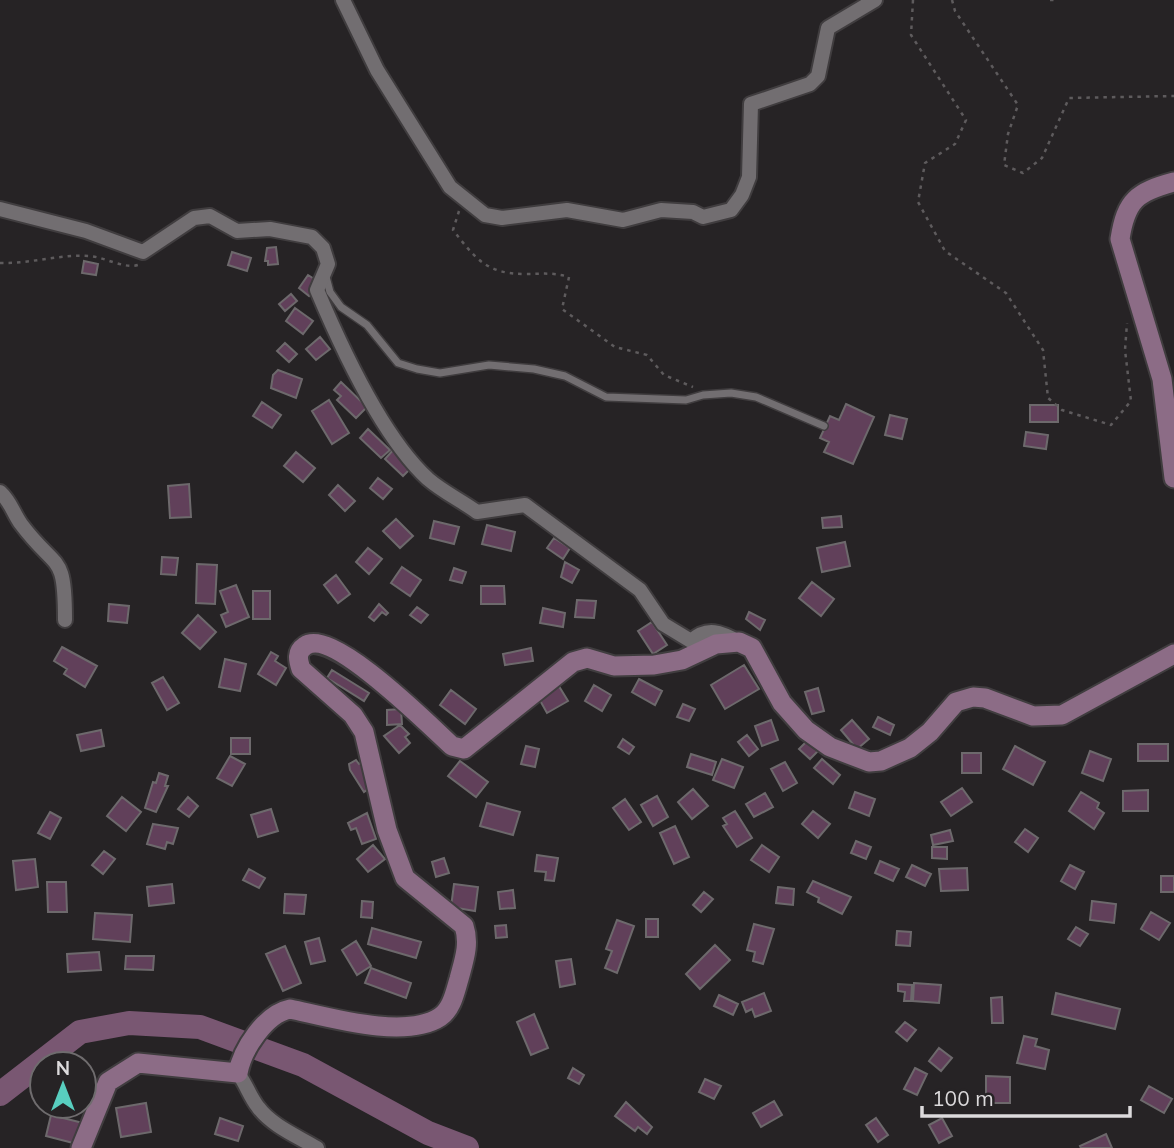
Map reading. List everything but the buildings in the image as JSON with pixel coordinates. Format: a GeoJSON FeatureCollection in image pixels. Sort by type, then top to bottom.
{"type":"FeatureCollection","features":[{"type":"Feature","properties":{"kind":"street"},"geometry":{"type":"LineString","coordinates":[[343,0],[377,70],[450,187],[463,198],[485,215],[502,218],[567,211],[622,220],[661,210],[693,212],[703,217],[731,209],[742,195],[749,177],[751,104],[810,84],[818,76],[828,29],[875,0]]}},
{"type":"Feature","properties":{"kind":"street"},"geometry":{"type":"LineString","coordinates":[[1174,182],[1145,190],[1129,205],[1123,217],[1120,239],[1162,379],[1174,478]]}},
{"type":"Feature","properties":{"kind":"street"},"geometry":{"type":"LineString","coordinates":[[0,209],[86,232],[143,253],[194,218],[210,216],[237,232],[270,229],[312,237],[323,248],[328,264],[317,290],[365,393],[414,464],[430,481],[477,512],[525,505],[640,590],[663,624],[691,641],[699,634],[717,630],[752,648],[782,703],[806,730],[831,747],[869,762],[881,761],[910,748],[930,732],[956,702],[973,697],[985,698],[1033,716],[1062,715],[1174,654]]}},
{"type":"Feature","properties":{"kind":"street"},"geometry":{"type":"LineString","coordinates":[[0,492],[10,502],[20,523],[59,562],[65,579],[65,620]]}},
{"type":"Feature","properties":{"kind":"street"},"geometry":{"type":"LineString","coordinates":[[240,1065],[269,1020],[290,1009],[383,1025],[415,1026],[442,1016],[448,1007],[467,949],[464,926],[405,878],[387,830],[364,732],[354,715],[301,669],[297,659],[300,650],[309,643],[320,643],[375,675],[452,746],[464,749],[573,662],[587,658],[614,666],[654,665],[682,660],[716,644],[739,642]]}},
{"type":"Feature","properties":{"kind":"street"},"geometry":{"type":"LineString","coordinates":[[80,1148],[108,1082],[138,1063],[240,1065]]}},
{"type":"Feature","properties":{"kind":"street"},"geometry":{"type":"LineString","coordinates":[[240,1065],[256,1105],[274,1123],[317,1148]]}},
{"type":"Feature","properties":{"kind":"lane"},"geometry":{"type":"LineString","coordinates":[[324,269],[330,292],[341,307],[367,325],[398,363],[417,369],[440,373],[489,365],[534,369],[565,376],[606,397],[686,400],[703,395],[731,393],[756,397],[824,426]]}},
{"type":"Feature","properties":{"kind":"path"},"geometry":{"type":"LineString","coordinates":[[913,0],[911,35],[966,120],[955,144],[925,163],[918,202],[945,251],[1006,293],[1043,350],[1048,398],[1062,410],[1111,425],[1131,401],[1125,350],[1127,316]]}},
{"type":"Feature","properties":{"kind":"path"},"geometry":{"type":"LineString","coordinates":[[952,0],[955,11],[1018,105],[1008,134],[1004,165],[1023,173],[1042,158],[1069,97],[1174,96]]}},
{"type":"Feature","properties":{"kind":"path"},"geometry":{"type":"LineString","coordinates":[[1050,0],[1056,0]]}},
{"type":"Feature","properties":{"kind":"path"},"geometry":{"type":"LineString","coordinates":[[463,198],[453,230],[476,259],[497,272],[553,272],[569,276],[562,309],[615,346],[648,355],[664,375],[705,391],[703,395]]}},
{"type":"Feature","properties":{"kind":"path"},"geometry":{"type":"LineString","coordinates":[[0,264],[67,255],[92,256],[130,267],[137,266],[143,253]]}},
{"type":"Feature","properties":{"kind":"waterway"},"geometry":{"type":"LineString","coordinates":[[0,1094],[80,1032],[129,1023],[200,1027],[303,1065],[428,1133],[467,1148]]}}]}
